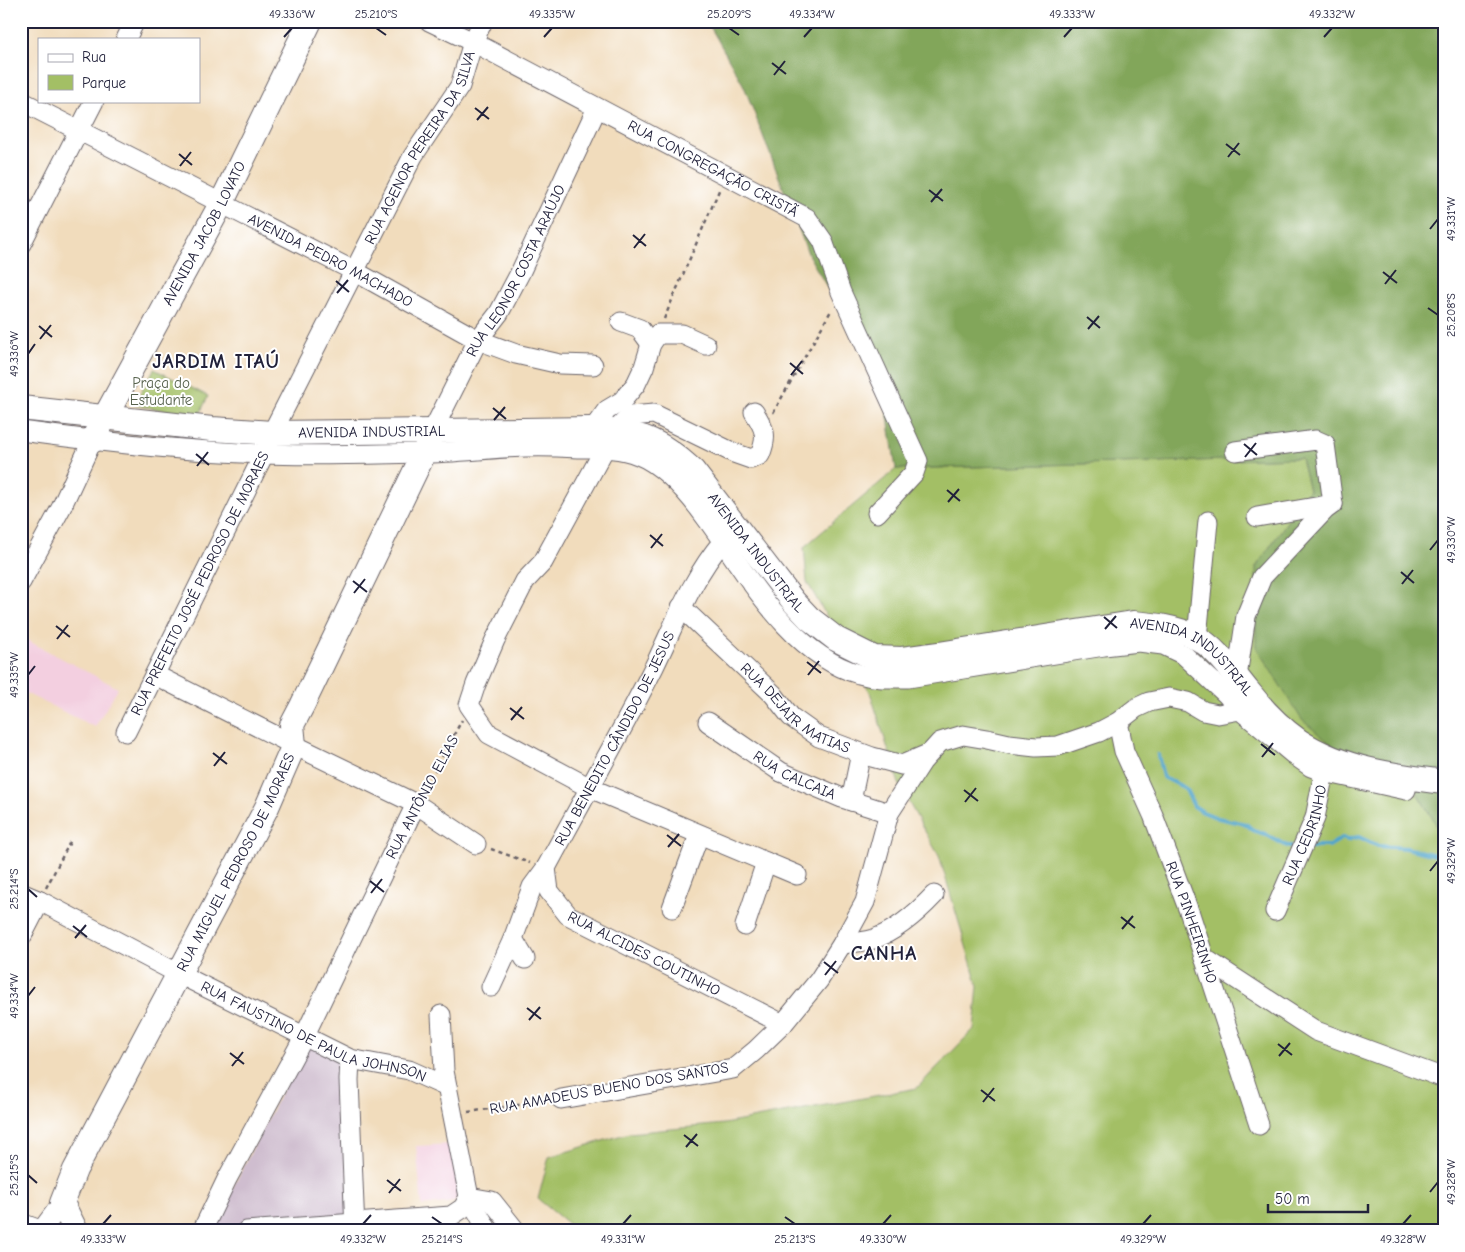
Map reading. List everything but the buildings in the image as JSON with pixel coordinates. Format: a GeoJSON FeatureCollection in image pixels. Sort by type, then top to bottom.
{"type":"FeatureCollection","features":[{"type":"Feature","properties":{"kind":"main road","name":"AVENIDA JACOB LOVATO"},"geometry":{"type":"LineString","coordinates":[[92,441],[221,204],[310,21]]}},
{"type":"Feature","properties":{"kind":"main road","name":"AVENIDA INDUSTRIAL"},"geometry":{"type":"LineString","coordinates":[[21,408],[212,429],[268,444],[428,442],[604,436],[628,432],[653,440],[674,453],[694,470],[760,575],[836,639],[874,658],[902,659],[1133,623],[1160,625],[1197,638],[1212,650],[1237,677],[1249,707],[1273,720],[1330,766],[1444,782]]}},
{"type":"Feature","properties":{"kind":"main road","name":"RUA MIGUEL PEDROSO DE MORAES"},"geometry":{"type":"LineString","coordinates":[[62,1203],[75,1170],[268,807],[294,746],[292,725],[428,442]]}},
{"type":"Feature","properties":{"kind":"main road"},"geometry":{"type":"LineString","coordinates":[[62,1203],[76,1231]]}},
{"type":"Feature","properties":{"kind":"street"},"geometry":{"type":"LineString","coordinates":[[126,38],[135,21]]}},
{"type":"Feature","properties":{"kind":"street","name":"RUA CONGREGAÇÃO CRISTÃ"},"geometry":{"type":"LineString","coordinates":[[429,21],[473,42],[807,218],[823,241],[841,292],[918,460],[914,473],[877,513]]}},
{"type":"Feature","properties":{"kind":"street","name":"RUA AGENOR PEREIRA DA SILVA"},"geometry":{"type":"LineString","coordinates":[[268,444],[412,156],[460,86],[473,42],[483,21]]}},
{"type":"Feature","properties":{"kind":"street","name":"AVENIDA PEDRO MACHADO"},"geometry":{"type":"LineString","coordinates":[[21,101],[354,271],[478,340],[516,354],[560,364],[593,365]]}},
{"type":"Feature","properties":{"kind":"street"},"geometry":{"type":"LineString","coordinates":[[21,244],[94,102]]}},
{"type":"Feature","properties":{"kind":"street","name":"RUA LEONOR COSTA ARAÚJO"},"geometry":{"type":"LineString","coordinates":[[428,442],[478,340],[499,313],[516,281],[597,108]]}},
{"type":"Feature","properties":{"kind":"street"},"geometry":{"type":"LineString","coordinates":[[621,322],[640,329],[655,339],[682,334],[706,345]]}},
{"type":"Feature","properties":{"kind":"street"},"geometry":{"type":"LineString","coordinates":[[655,339],[636,384],[622,401],[607,410],[604,436],[543,562],[525,581],[476,684],[469,705],[489,734],[590,788],[796,874]]}},
{"type":"Feature","properties":{"kind":"street"},"geometry":{"type":"LineString","coordinates":[[604,436],[630,416],[654,414],[734,453],[751,459],[760,455],[765,443],[764,430],[754,412]]}},
{"type":"Feature","properties":{"kind":"street","name":"AVENIDA INDUSTRIAL"},"geometry":{"type":"LineString","coordinates":[[21,431],[92,441],[268,444]]}},
{"type":"Feature","properties":{"kind":"street","name":"AVENIDA INDUSTRIAL"},"geometry":{"type":"LineString","coordinates":[[604,436],[626,450],[642,456],[685,492],[723,542],[760,575],[795,635],[823,657],[845,670],[860,675],[881,678],[908,678],[1139,642],[1163,645],[1184,655],[1226,694],[1249,707]]}},
{"type":"Feature","properties":{"kind":"street"},"geometry":{"type":"LineString","coordinates":[[1235,452],[1316,440],[1325,444],[1333,504]]}},
{"type":"Feature","properties":{"kind":"street"},"geometry":{"type":"LineString","coordinates":[[21,582],[61,508],[92,441]]}},
{"type":"Feature","properties":{"kind":"street","name":"RUA PREFEITO JOSÉ PEDROSO DE MORAES"},"geometry":{"type":"LineString","coordinates":[[126,732],[268,444]]}},
{"type":"Feature","properties":{"kind":"street"},"geometry":{"type":"LineString","coordinates":[[1257,517],[1333,504]]}},
{"type":"Feature","properties":{"kind":"street"},"geometry":{"type":"LineString","coordinates":[[1237,677],[1246,616],[1262,577],[1325,510],[1333,504]]}},
{"type":"Feature","properties":{"kind":"street"},"geometry":{"type":"LineString","coordinates":[[1197,638],[1208,521]]}},
{"type":"Feature","properties":{"kind":"street","name":"RUA BENEDITO CÂNDIDO DE JESUS"},"geometry":{"type":"LineString","coordinates":[[491,987],[513,939],[532,887],[546,868],[590,788],[653,668],[692,585],[708,560],[723,542]]}},
{"type":"Feature","properties":{"kind":"street","name":"RUA DEJAIR MATIAS"},"geometry":{"type":"LineString","coordinates":[[681,607],[773,694],[791,717],[819,737],[902,766],[929,754]]}},
{"type":"Feature","properties":{"kind":"street"},"geometry":{"type":"LineString","coordinates":[[154,675],[294,746],[416,804],[476,844]]}},
{"type":"Feature","properties":{"kind":"street","name":"RUA AMADEUS BUENO DOS SANTOS"},"geometry":{"type":"LineString","coordinates":[[560,1098],[732,1069],[756,1050],[783,1024],[819,980],[842,944],[865,902],[889,813],[922,762],[940,742],[963,735],[987,738],[1009,744],[1036,747],[1058,746],[1099,732],[1118,722],[1136,708],[1149,702],[1169,698],[1188,702],[1203,711],[1218,714],[1249,707]]}},
{"type":"Feature","properties":{"kind":"street","name":"RUA CALCAIA"},"geometry":{"type":"LineString","coordinates":[[708,722],[781,772],[851,801],[889,813]]}},
{"type":"Feature","properties":{"kind":"street","name":"RUA PINHEIRINHO"},"geometry":{"type":"LineString","coordinates":[[1118,722],[1124,751],[1153,815],[1190,914],[1259,1125]]}},
{"type":"Feature","properties":{"kind":"street"},"geometry":{"type":"LineString","coordinates":[[851,801],[861,753]]}},
{"type":"Feature","properties":{"kind":"street","name":"AVENIDA INDUSTRIAL"},"geometry":{"type":"LineString","coordinates":[[1330,766],[1406,790]]}},
{"type":"Feature","properties":{"kind":"street","name":"RUA CEDRINHO"},"geometry":{"type":"LineString","coordinates":[[1275,911],[1315,818],[1330,766]]}},
{"type":"Feature","properties":{"kind":"street","name":"RUA ANTÔNIO ELIAS"},"geometry":{"type":"LineString","coordinates":[[202,1231],[304,1036],[416,804]]}},
{"type":"Feature","properties":{"kind":"street"},"geometry":{"type":"LineString","coordinates":[[672,908],[699,834]]}},
{"type":"Feature","properties":{"kind":"street"},"geometry":{"type":"LineString","coordinates":[[745,926],[766,862]]}},
{"type":"Feature","properties":{"kind":"street","name":"RUA ALCIDES COUTINHO"},"geometry":{"type":"LineString","coordinates":[[546,868],[549,891],[568,915],[783,1024]]}},
{"type":"Feature","properties":{"kind":"street","name":"RUA FAUSTINO DE PAULA JOHNSON"},"geometry":{"type":"LineString","coordinates":[[21,893],[350,1059],[409,1070],[447,1087]]}},
{"type":"Feature","properties":{"kind":"street"},"geometry":{"type":"LineString","coordinates":[[842,944],[872,939],[900,926],[922,908],[934,895]]}},
{"type":"Feature","properties":{"kind":"street"},"geometry":{"type":"LineString","coordinates":[[21,938],[40,901]]}},
{"type":"Feature","properties":{"kind":"street"},"geometry":{"type":"LineString","coordinates":[[513,939],[524,959]]}},
{"type":"Feature","properties":{"kind":"street"},"geometry":{"type":"LineString","coordinates":[[1204,958],[1316,1031],[1444,1078]]}},
{"type":"Feature","properties":{"kind":"street"},"geometry":{"type":"LineString","coordinates":[[442,1015],[444,1071],[469,1197],[488,1231]]}},
{"type":"Feature","properties":{"kind":"street"},"geometry":{"type":"LineString","coordinates":[[350,1059],[349,1080],[355,1227]]}},
{"type":"Feature","properties":{"kind":"street"},"geometry":{"type":"LineString","coordinates":[[246,1231],[355,1227],[451,1216],[463,1208],[469,1197]]}},
{"type":"Feature","properties":{"kind":"street"},"geometry":{"type":"LineString","coordinates":[[469,1197],[492,1201],[516,1231]]}},
{"type":"Feature","properties":{"kind":"street","name":"RUA MIGUEL PEDROSO DE MORAES"},"geometry":{"type":"LineString","coordinates":[[42,1231],[62,1203]]}},
{"type":"Feature","properties":{"kind":"street"},"geometry":{"type":"LineString","coordinates":[[21,1223],[42,1231]]}},
{"type":"Feature","properties":{"kind":"path"},"geometry":{"type":"LineString","coordinates":[[655,339],[726,176]]}},
{"type":"Feature","properties":{"kind":"path"},"geometry":{"type":"LineString","coordinates":[[764,430],[841,292]]}},
{"type":"Feature","properties":{"kind":"path","name":"RUA ANTÔNIO ELIAS"},"geometry":{"type":"LineString","coordinates":[[416,804],[469,705]]}},
{"type":"Feature","properties":{"kind":"path"},"geometry":{"type":"LineString","coordinates":[[40,901],[71,840]]}},
{"type":"Feature","properties":{"kind":"path"},"geometry":{"type":"LineString","coordinates":[[476,844],[546,868]]}},
{"type":"Feature","properties":{"kind":"path","name":"RUA AMADEUS BUENO DOS SANTOS"},"geometry":{"type":"LineString","coordinates":[[466,1112],[560,1098]]}},
{"type":"Feature","properties":{"kind":"shaded area"},"geometry":{"type":"Polygon","coordinates":[[[21,637],[118,688],[95,727],[21,691],[21,637]]]}},
{"type":"Feature","properties":{"kind":"shaded area"},"geometry":{"type":"Polygon","coordinates":[[[306,1043],[346,1061],[350,1221],[213,1227],[306,1043]]]}},
{"type":"Feature","properties":{"kind":"shaded area"},"geometry":{"type":"Polygon","coordinates":[[[452,1144],[460,1193],[454,1202],[422,1206],[416,1146],[452,1144]]]}},
{"type":"Feature","properties":{"kind":"green space"},"geometry":{"type":"Polygon","coordinates":[[[707,21],[1444,21],[1444,865],[1436,824],[1411,783],[1354,763],[1302,720],[1256,647],[1256,567],[1309,490],[1301,458],[896,469],[883,384],[809,256],[744,86],[707,21]]]}},
{"type":"Feature","properties":{"kind":"green space","name":"Praça do Estudante"},"geometry":{"type":"Polygon","coordinates":[[[154,369],[208,396],[199,416],[134,405],[154,369]]]}},
{"type":"Feature","properties":{"kind":"green space"},"geometry":{"type":"Polygon","coordinates":[[[1301,458],[1309,490],[1256,567],[1411,783],[1436,824],[1444,865],[1444,1231],[577,1231],[538,1199],[549,1157],[629,1133],[724,1124],[917,1088],[974,1029],[978,986],[939,856],[900,787],[870,692],[807,582],[804,547],[896,469],[1301,458]]]}},
{"type":"Feature","properties":{"kind":"waterway"},"geometry":{"type":"LineString","coordinates":[[1158,755],[1163,777],[1185,788],[1194,806],[1218,818],[1246,824],[1253,830],[1287,846],[1291,846]]}},
{"type":"Feature","properties":{"kind":"waterway"},"geometry":{"type":"LineString","coordinates":[[1309,848],[1329,846],[1342,838],[1348,840],[1359,837],[1378,846],[1406,848],[1444,857]]}},
{"type":"Feature","properties":{"kind":"district","name":"JARDIM ITAÚ"},"geometry":{"type":"Point","coordinates":[216,361]}},
{"type":"Feature","properties":{"kind":"district","name":"CANHA"},"geometry":{"type":"Point","coordinates":[884,953]}}]}
